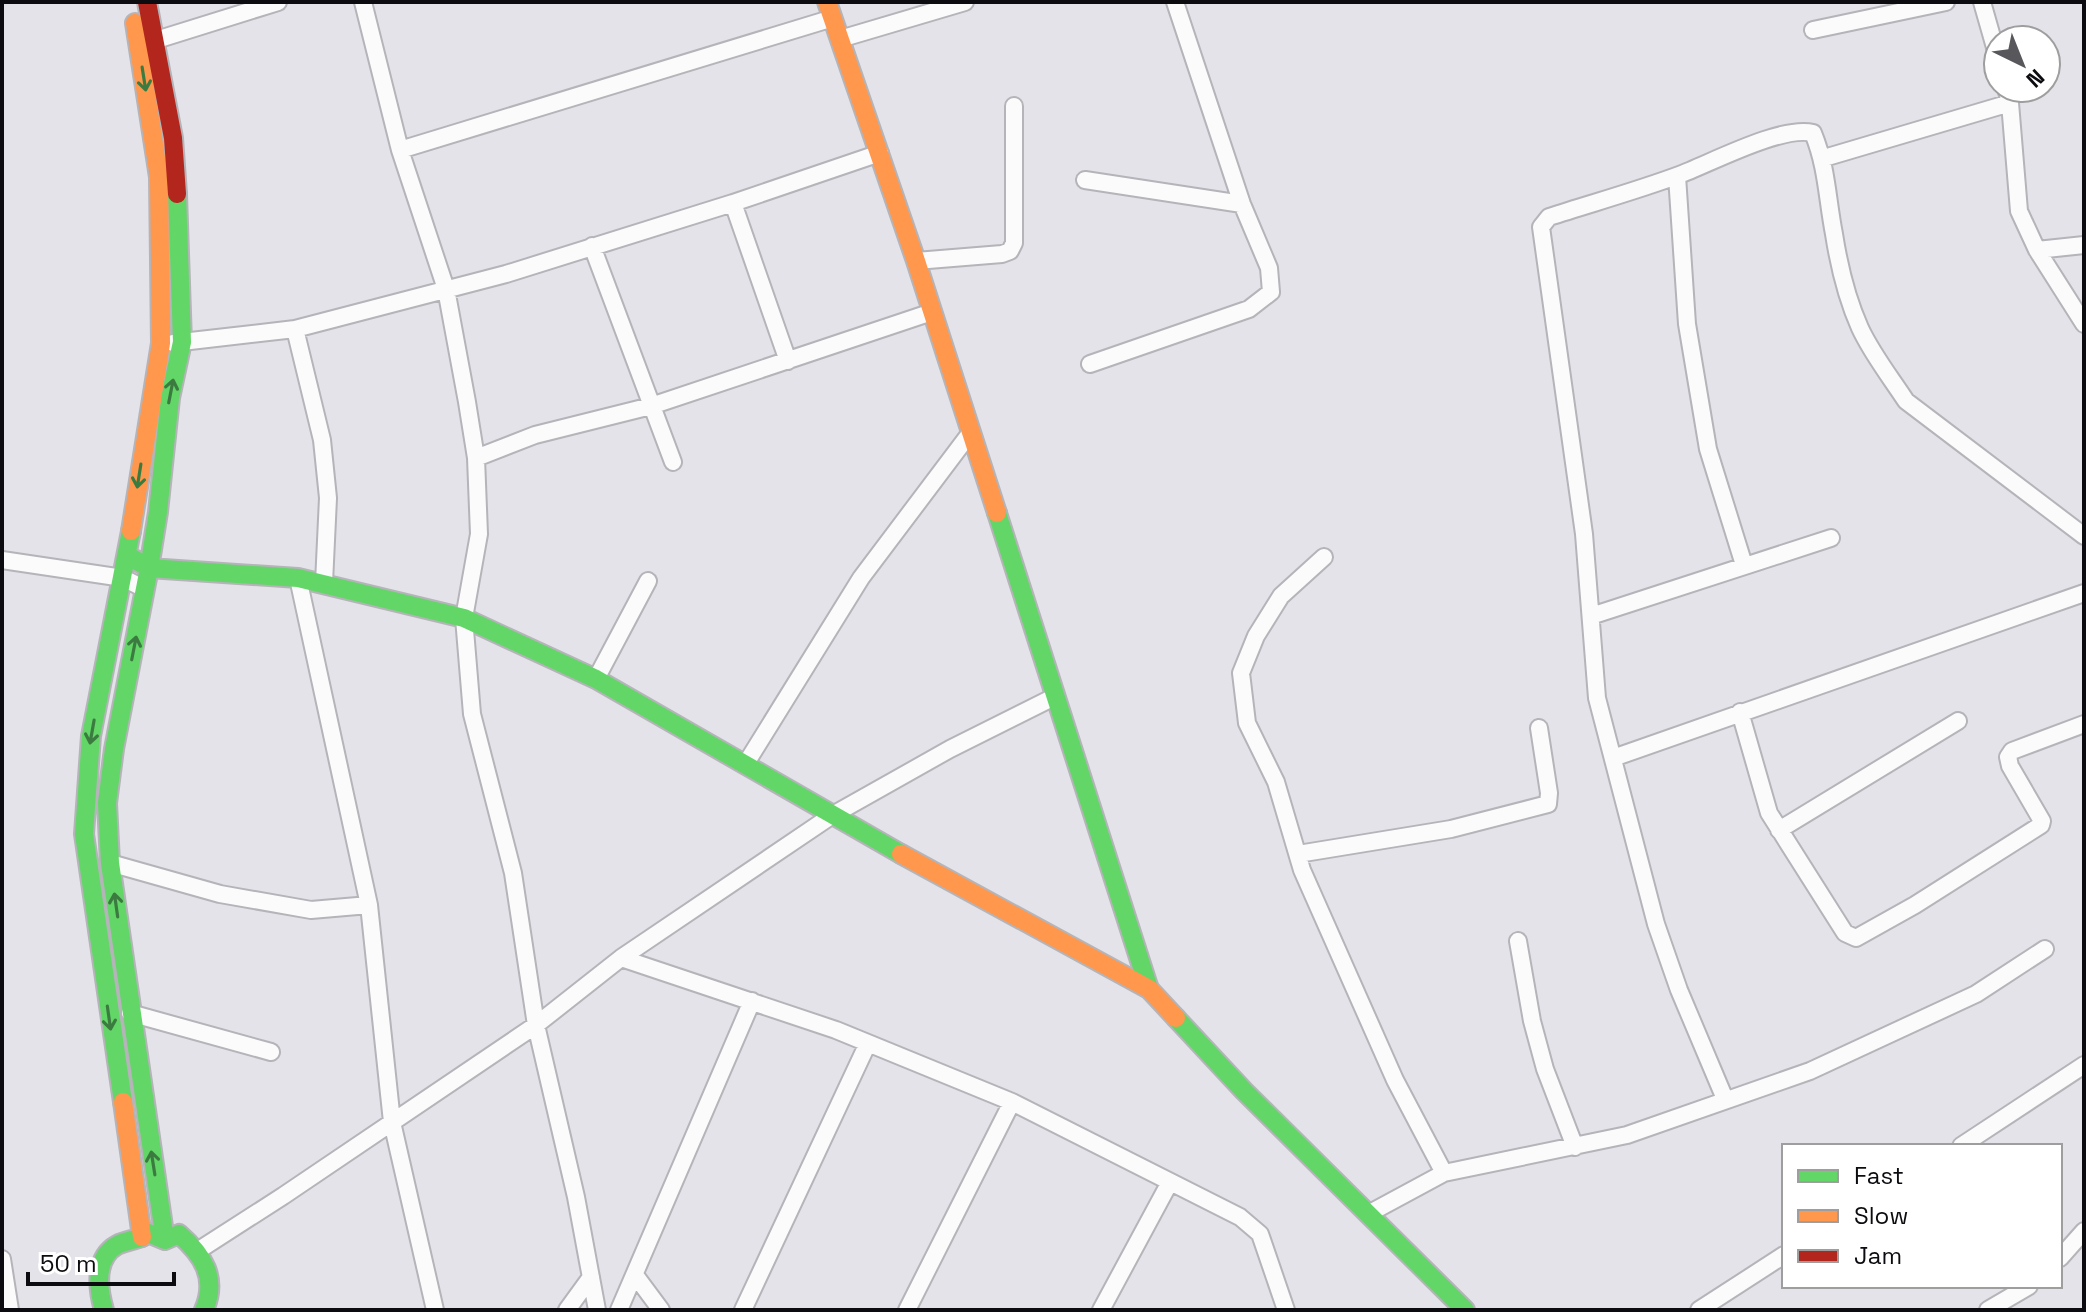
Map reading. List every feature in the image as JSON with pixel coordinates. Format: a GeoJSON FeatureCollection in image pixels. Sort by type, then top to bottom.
{"type":"FeatureCollection","features":[{"type":"Feature","properties":{"kind":"street"},"geometry":{"type":"LineString","coordinates":[[132,2],[159,177],[161,343],[123,578],[91,736],[84,834],[142,1237]]}},
{"type":"Feature","properties":{"kind":"street"},"geometry":{"type":"LineString","coordinates":[[147,2],[173,138],[179,214],[182,342],[170,398],[149,568],[114,749],[107,803],[110,863],[165,1240]]}},
{"type":"Feature","properties":{"kind":"street"},"geometry":{"type":"LineString","coordinates":[[153,41],[278,2]]}},
{"type":"Feature","properties":{"kind":"street"},"geometry":{"type":"LineString","coordinates":[[363,2],[400,150],[446,289],[476,458],[479,534],[464,618],[472,714],[513,873],[536,1025],[576,1197],[597,1310]]}},
{"type":"Feature","properties":{"kind":"street"},"geometry":{"type":"LineString","coordinates":[[840,39],[965,2]]}},
{"type":"Feature","properties":{"kind":"street"},"geometry":{"type":"LineString","coordinates":[[1090,364],[1249,309],[1271,292],[1269,268],[1242,204],[1175,2]]}},
{"type":"Feature","properties":{"kind":"street"},"geometry":{"type":"LineString","coordinates":[[1813,30],[1946,2]]}},
{"type":"Feature","properties":{"kind":"street"},"geometry":{"type":"LineString","coordinates":[[1982,2],[1988,24]]}},
{"type":"Feature","properties":{"kind":"street"},"geometry":{"type":"LineString","coordinates":[[400,150],[830,10],[916,261],[1149,989]]}},
{"type":"Feature","properties":{"kind":"street"},"geometry":{"type":"LineString","coordinates":[[1824,158],[1982,104]]}},
{"type":"Feature","properties":{"kind":"street"},"geometry":{"type":"LineString","coordinates":[[2009,104],[2019,211],[2037,250],[2084,324]]}},
{"type":"Feature","properties":{"kind":"street"},"geometry":{"type":"LineString","coordinates":[[916,261],[1010,251],[1014,243],[1014,106]]}},
{"type":"Feature","properties":{"kind":"street"},"geometry":{"type":"LineString","coordinates":[[1725,1099],[1679,990],[1656,924],[1597,698],[1584,534],[1541,227],[1549,217],[1677,176],[1780,135],[1801,130],[1813,133],[1824,158],[1834,234],[1847,293],[1861,330],[1906,401],[2084,536]]}},
{"type":"Feature","properties":{"kind":"street"},"geometry":{"type":"LineString","coordinates":[[161,343],[295,329],[506,274],[880,153]]}},
{"type":"Feature","properties":{"kind":"street"},"geometry":{"type":"LineString","coordinates":[[1677,176],[1687,324],[1705,434],[1744,565]]}},
{"type":"Feature","properties":{"kind":"street"},"geometry":{"type":"LineString","coordinates":[[1085,180],[1242,204]]}},
{"type":"Feature","properties":{"kind":"street"},"geometry":{"type":"LineString","coordinates":[[733,203],[788,361]]}},
{"type":"Feature","properties":{"kind":"street"},"geometry":{"type":"LineString","coordinates":[[2037,250],[2084,245]]}},
{"type":"Feature","properties":{"kind":"street"},"geometry":{"type":"LineString","coordinates":[[592,246],[673,462]]}},
{"type":"Feature","properties":{"kind":"street"},"geometry":{"type":"LineString","coordinates":[[476,458],[535,435],[651,406],[932,312]]}},
{"type":"Feature","properties":{"kind":"street"},"geometry":{"type":"LineString","coordinates":[[295,329],[322,440],[328,498],[324,583]]}},
{"type":"Feature","properties":{"kind":"street"},"geometry":{"type":"LineString","coordinates":[[745,765],[861,578],[971,432]]}},
{"type":"Feature","properties":{"kind":"street"},"geometry":{"type":"LineString","coordinates":[[1591,616],[1831,538]]}},
{"type":"Feature","properties":{"kind":"street"},"geometry":{"type":"LineString","coordinates":[[127,555],[149,568],[298,578],[464,618],[596,679],[831,816],[1149,989],[1244,1091],[1465,1310]]}},
{"type":"Feature","properties":{"kind":"street"},"geometry":{"type":"LineString","coordinates":[[1324,557],[1281,596],[1256,636],[1241,673],[1247,723],[1276,782],[1298,854],[1395,1080],[1444,1173]]}},
{"type":"Feature","properties":{"kind":"street"},"geometry":{"type":"LineString","coordinates":[[2,560],[123,578],[145,589]]}},
{"type":"Feature","properties":{"kind":"street"},"geometry":{"type":"LineString","coordinates":[[298,578],[369,905],[392,1122],[435,1310]]}},
{"type":"Feature","properties":{"kind":"street"},"geometry":{"type":"LineString","coordinates":[[596,679],[648,581]]}},
{"type":"Feature","properties":{"kind":"street"},"geometry":{"type":"LineString","coordinates":[[1613,758],[2084,593]]}},
{"type":"Feature","properties":{"kind":"street"},"geometry":{"type":"LineString","coordinates":[[199,1250],[536,1025],[621,958],[831,816],[950,749],[1056,696]]}},
{"type":"Feature","properties":{"kind":"street"},"geometry":{"type":"LineString","coordinates":[[1740,712],[1769,813],[1845,933],[1856,938],[1915,905],[2041,825],[2042,821],[2010,766],[2008,757],[2012,751],[2084,724]]}},
{"type":"Feature","properties":{"kind":"street"},"geometry":{"type":"LineString","coordinates":[[1779,830],[1958,721]]}},
{"type":"Feature","properties":{"kind":"street"},"geometry":{"type":"LineString","coordinates":[[1298,854],[1451,829],[1548,804],[1539,728]]}},
{"type":"Feature","properties":{"kind":"street"},"geometry":{"type":"LineString","coordinates":[[110,863],[220,894],[311,910],[369,905]]}},
{"type":"Feature","properties":{"kind":"street"},"geometry":{"type":"LineString","coordinates":[[1518,941],[1532,1021],[1545,1069],[1575,1147]]}},
{"type":"Feature","properties":{"kind":"street"},"geometry":{"type":"LineString","coordinates":[[1368,1214],[1444,1173],[1627,1135],[1810,1071],[1976,994],[2045,949]]}},
{"type":"Feature","properties":{"kind":"street"},"geometry":{"type":"LineString","coordinates":[[621,958],[868,1043],[1012,1102],[1170,1182],[1253,1226],[1260,1234],[1286,1310]]}},
{"type":"Feature","properties":{"kind":"street"},"geometry":{"type":"LineString","coordinates":[[619,1310],[752,1001]]}},
{"type":"Feature","properties":{"kind":"street"},"geometry":{"type":"LineString","coordinates":[[130,1013],[271,1052]]}},
{"type":"Feature","properties":{"kind":"street"},"geometry":{"type":"LineString","coordinates":[[743,1310],[868,1043]]}},
{"type":"Feature","properties":{"kind":"street"},"geometry":{"type":"LineString","coordinates":[[1964,1144],[2084,1065]]}},
{"type":"Feature","properties":{"kind":"street"},"geometry":{"type":"LineString","coordinates":[[907,1310],[1012,1102]]}},
{"type":"Feature","properties":{"kind":"street"},"geometry":{"type":"LineString","coordinates":[[1101,1310],[1170,1182]]}},
{"type":"Feature","properties":{"kind":"street"},"geometry":{"type":"LineString","coordinates":[[142,1237],[141,1230],[165,1240],[179,1234],[199,1250],[208,1267],[210,1285],[208,1304],[204,1310]]}},
{"type":"Feature","properties":{"kind":"street"},"geometry":{"type":"LineString","coordinates":[[2062,1256],[2084,1231]]}},
{"type":"Feature","properties":{"kind":"street"},"geometry":{"type":"LineString","coordinates":[[104,1310],[99,1297],[98,1279],[103,1261],[114,1246],[142,1237]]}},
{"type":"Feature","properties":{"kind":"street"},"geometry":{"type":"LineString","coordinates":[[1699,1310],[1782,1256]]}},
{"type":"Feature","properties":{"kind":"street"},"geometry":{"type":"LineString","coordinates":[[2,1259],[10,1310]]}},
{"type":"Feature","properties":{"kind":"street"},"geometry":{"type":"LineString","coordinates":[[635,1275],[661,1310]]}},
{"type":"Feature","properties":{"kind":"street"},"geometry":{"type":"LineString","coordinates":[[567,1310],[591,1277]]}},
{"type":"Feature","properties":{"kind":"street"},"geometry":{"type":"LineString","coordinates":[[1988,1310],[2026,1288]]}},
{"type":"Feature","properties":{"kind":"traffic: fast"},"geometry":{"type":"LineString","coordinates":[[165,1240],[110,863],[107,803],[114,749],[149,568],[170,398],[182,342],[177,194]]}},
{"type":"Feature","properties":{"kind":"traffic: fast"},"geometry":{"type":"LineString","coordinates":[[997,513],[1149,989]]}},
{"type":"Feature","properties":{"kind":"traffic: fast"},"geometry":{"type":"LineString","coordinates":[[123,1102],[84,834],[91,736],[131,531]]}},
{"type":"Feature","properties":{"kind":"traffic: fast"},"geometry":{"type":"LineString","coordinates":[[127,555],[149,568],[298,578],[464,618],[596,679],[901,854]]}},
{"type":"Feature","properties":{"kind":"traffic: fast"},"geometry":{"type":"LineString","coordinates":[[1176,1018],[1244,1091],[1465,1310]]}},
{"type":"Feature","properties":{"kind":"traffic: fast"},"geometry":{"type":"LineString","coordinates":[[104,1310],[99,1284],[104,1258],[117,1245],[142,1237],[141,1230],[165,1240],[179,1234],[195,1250],[209,1277],[204,1310]]}},
{"type":"Feature","properties":{"kind":"traffic: slow"},"geometry":{"type":"LineString","coordinates":[[827,2],[916,261],[997,513]]}},
{"type":"Feature","properties":{"kind":"traffic: slow"},"geometry":{"type":"LineString","coordinates":[[131,531],[161,343],[159,177],[135,23]]}},
{"type":"Feature","properties":{"kind":"traffic: slow"},"geometry":{"type":"LineString","coordinates":[[901,854],[1149,989],[1176,1018]]}},
{"type":"Feature","properties":{"kind":"traffic: slow"},"geometry":{"type":"LineString","coordinates":[[123,1102],[142,1237]]}},
{"type":"Feature","properties":{"kind":"traffic: jam"},"geometry":{"type":"LineString","coordinates":[[147,2],[173,138],[177,194]]}}]}
